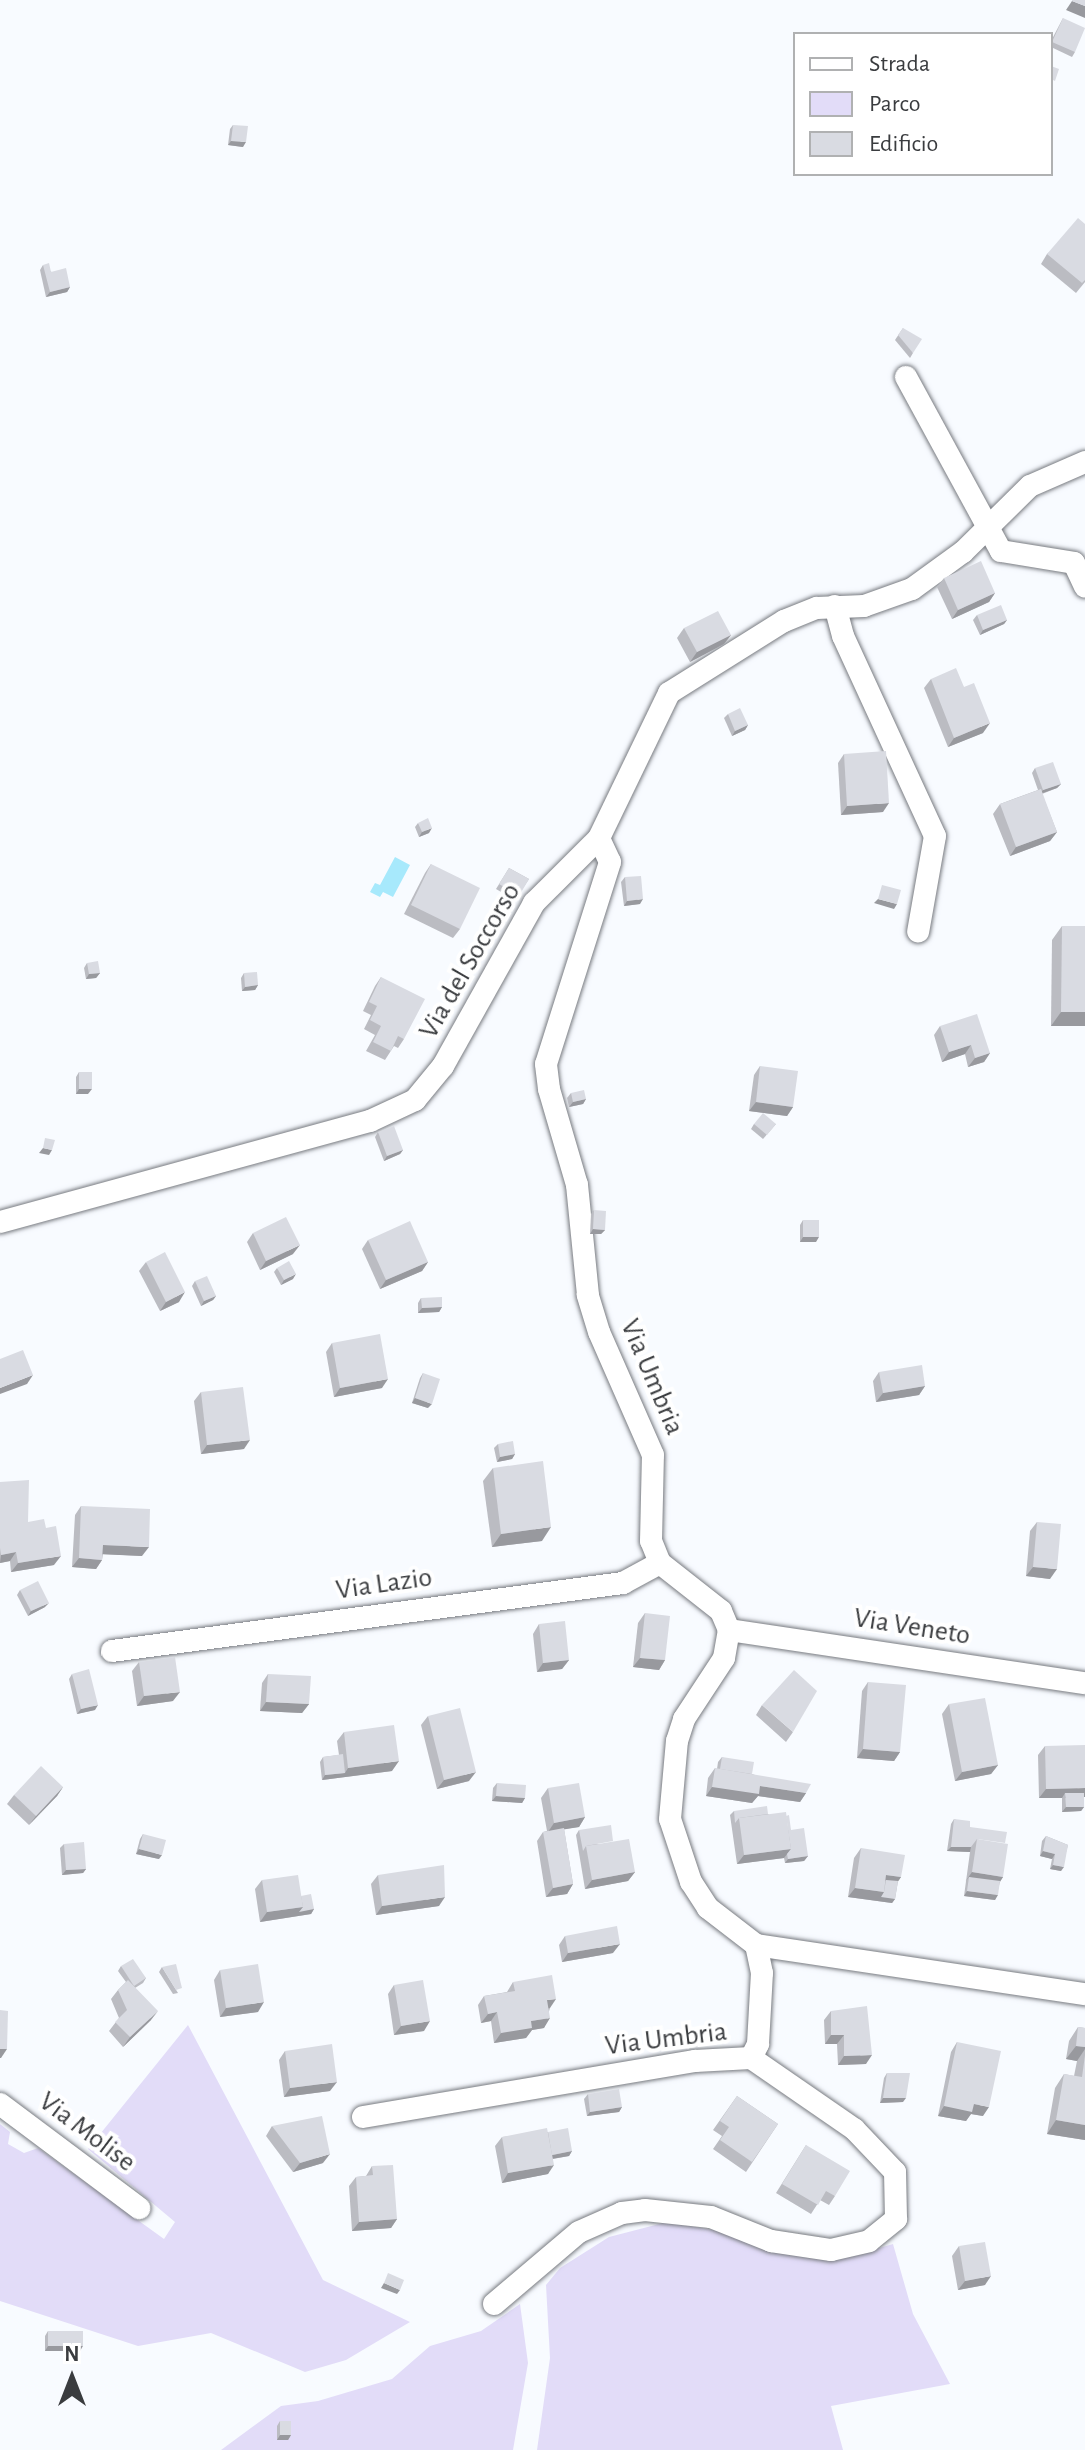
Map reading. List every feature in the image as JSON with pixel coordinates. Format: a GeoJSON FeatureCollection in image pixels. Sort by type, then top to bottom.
{"type":"FeatureCollection","features":[{"type":"Feature","properties":{"kind":"street"},"geometry":{"type":"LineString","coordinates":[[906,377],[1001,551],[1074,563],[1085,587]]}},
{"type":"Feature","properties":{"kind":"street","name":"Via del Soccorso"},"geometry":{"type":"LineString","coordinates":[[0,1222],[370,1121],[415,1100],[443,1066],[534,903],[599,838],[669,693],[784,621],[835,606],[864,606],[912,589],[963,552],[1030,486],[1085,462]]}},
{"type":"Feature","properties":{"kind":"street"},"geometry":{"type":"LineString","coordinates":[[835,606],[843,636],[935,836],[918,932]]}},
{"type":"Feature","properties":{"kind":"street","name":"Via Umbria"},"geometry":{"type":"LineString","coordinates":[[599,838],[610,862],[546,1064],[577,1185],[588,1295],[653,1455],[651,1541],[660,1563]]}},
{"type":"Feature","properties":{"kind":"street"},"geometry":{"type":"LineString","coordinates":[[660,1563],[721,1611],[729,1630],[724,1658],[684,1719],[677,1741],[670,1819],[691,1882],[708,1908],[756,1945],[1085,1994]]}},
{"type":"Feature","properties":{"kind":"street","name":"Via Lazio"},"geometry":{"type":"LineString","coordinates":[[112,1651],[623,1583],[660,1563]]}},
{"type":"Feature","properties":{"kind":"street","name":"Via Veneto"},"geometry":{"type":"LineString","coordinates":[[729,1630],[1085,1683]]}},
{"type":"Feature","properties":{"kind":"street","name":"Via Umbria"},"geometry":{"type":"LineString","coordinates":[[363,2117],[695,2061],[751,2058],[758,2044],[762,1973],[756,1945]]}},
{"type":"Feature","properties":{"kind":"street"},"geometry":{"type":"LineString","coordinates":[[494,2304],[579,2232],[622,2213],[645,2210],[711,2217],[771,2241],[831,2250],[869,2241],[896,2219],[895,2172],[854,2129],[751,2058]]}},
{"type":"Feature","properties":{"kind":"street","name":"Via Molise"},"geometry":{"type":"LineString","coordinates":[[0,2104],[139,2208]]}},
{"type":"Feature","properties":{"kind":"green space"},"geometry":{"type":"Polygon","coordinates":[[[188,2025],[323,2280],[410,2322],[346,2360],[305,2372],[211,2333],[138,2346],[0,2301],[0,2124],[10,2132],[8,2144],[24,2153],[38,2148],[164,2239],[175,2222],[88,2149],[188,2025]]]}},
{"type":"Feature","properties":{"kind":"green space"},"geometry":{"type":"Polygon","coordinates":[[[667,2222],[856,2255],[893,2244],[913,2314],[950,2384],[831,2406],[843,2450],[537,2450],[550,2358],[546,2285],[560,2268],[609,2237],[667,2222]]]}},
{"type":"Feature","properties":{"kind":"green space"},"geometry":{"type":"Polygon","coordinates":[[[520,2304],[528,2363],[513,2450],[221,2450],[281,2406],[318,2401],[392,2379],[430,2346],[481,2331],[520,2304]]]}},
{"type":"Feature","properties":{"kind":"water"},"geometry":{"type":"Polygon","coordinates":[[[395,857],[410,865],[393,897],[383,892],[380,897],[370,892],[375,883],[380,885],[395,857]]]}},
{"type":"Feature","properties":{"kind":"building"},"geometry":{"type":"Polygon","coordinates":[[[1085,0],[1085,6],[1072,1],[1085,0]]]}},
{"type":"Feature","properties":{"kind":"building"},"geometry":{"type":"Polygon","coordinates":[[[1063,18],[1085,28],[1075,52],[1053,40],[1063,18]]]}},
{"type":"Feature","properties":{"kind":"building"},"geometry":{"type":"Polygon","coordinates":[[[1053,67],[1059,69],[1053,80],[1053,67]]]}},
{"type":"Feature","properties":{"kind":"building"},"geometry":{"type":"Polygon","coordinates":[[[233,125],[248,126],[246,142],[231,141],[233,125]]]}},
{"type":"Feature","properties":{"kind":"building"},"geometry":{"type":"Polygon","coordinates":[[[1078,218],[1085,224],[1085,280],[1082,283],[1047,254],[1078,218]]]}},
{"type":"Feature","properties":{"kind":"building"},"geometry":{"type":"Polygon","coordinates":[[[49,263],[51,272],[66,268],[70,287],[50,292],[43,265],[49,263]]]}},
{"type":"Feature","properties":{"kind":"building"},"geometry":{"type":"Polygon","coordinates":[[[903,328],[922,339],[913,353],[898,335],[903,328]]]}},
{"type":"Feature","properties":{"kind":"building"},"geometry":{"type":"Polygon","coordinates":[[[981,561],[995,593],[958,610],[944,578],[981,561]]]}},
{"type":"Feature","properties":{"kind":"building"},"geometry":{"type":"Polygon","coordinates":[[[1001,605],[1007,620],[983,630],[977,615],[1001,605]]]}},
{"type":"Feature","properties":{"kind":"building"},"geometry":{"type":"Polygon","coordinates":[[[718,611],[731,635],[697,652],[684,628],[718,611]]]}},
{"type":"Feature","properties":{"kind":"building"},"geometry":{"type":"Polygon","coordinates":[[[956,668],[964,687],[974,683],[990,723],[954,738],[931,679],[956,668]]]}},
{"type":"Feature","properties":{"kind":"building"},"geometry":{"type":"Polygon","coordinates":[[[740,708],[748,725],[735,731],[728,714],[740,708]]]}},
{"type":"Feature","properties":{"kind":"building"},"geometry":{"type":"Polygon","coordinates":[[[886,751],[889,803],[847,806],[844,754],[886,751]]]}},
{"type":"Feature","properties":{"kind":"building"},"geometry":{"type":"Polygon","coordinates":[[[1053,762],[1061,784],[1043,790],[1035,768],[1053,762]]]}},
{"type":"Feature","properties":{"kind":"building"},"geometry":{"type":"Polygon","coordinates":[[[1041,789],[1057,832],[1016,847],[1000,804],[1041,789]]]}},
{"type":"Feature","properties":{"kind":"building"},"geometry":{"type":"Polygon","coordinates":[[[428,818],[432,828],[422,832],[418,823],[428,818]]]}},
{"type":"Feature","properties":{"kind":"building"},"geometry":{"type":"Polygon","coordinates":[[[431,864],[480,888],[460,929],[411,905],[431,864]]]}},
{"type":"Feature","properties":{"kind":"building"},"geometry":{"type":"Polygon","coordinates":[[[509,868],[529,879],[519,896],[499,884],[509,868]]]}},
{"type":"Feature","properties":{"kind":"building"},"geometry":{"type":"Polygon","coordinates":[[[641,876],[643,899],[627,901],[625,877],[641,876]]]}},
{"type":"Feature","properties":{"kind":"building"},"geometry":{"type":"Polygon","coordinates":[[[882,885],[901,890],[897,904],[878,899],[882,885]]]}},
{"type":"Feature","properties":{"kind":"building"},"geometry":{"type":"Polygon","coordinates":[[[1062,926],[1085,926],[1085,1012],[1061,1012],[1062,926]]]}},
{"type":"Feature","properties":{"kind":"building"},"geometry":{"type":"Polygon","coordinates":[[[98,961],[100,973],[89,974],[87,963],[98,961]]]}},
{"type":"Feature","properties":{"kind":"building"},"geometry":{"type":"Polygon","coordinates":[[[257,972],[258,985],[245,987],[244,973],[257,972]]]}},
{"type":"Feature","properties":{"kind":"building"},"geometry":{"type":"Polygon","coordinates":[[[381,977],[425,999],[404,1039],[398,1036],[391,1051],[373,1042],[381,1026],[370,1020],[377,1006],[369,1002],[381,977]]]}},
{"type":"Feature","properties":{"kind":"building"},"geometry":{"type":"Polygon","coordinates":[[[977,1014],[990,1053],[975,1058],[971,1045],[949,1052],[940,1026],[977,1014]]]}},
{"type":"Feature","properties":{"kind":"building"},"geometry":{"type":"Polygon","coordinates":[[[760,1066],[798,1071],[793,1107],[756,1102],[760,1066]]]}},
{"type":"Feature","properties":{"kind":"building"},"geometry":{"type":"Polygon","coordinates":[[[79,1072],[92,1072],[92,1089],[79,1089],[79,1072]]]}},
{"type":"Feature","properties":{"kind":"building"},"geometry":{"type":"Polygon","coordinates":[[[584,1090],[586,1099],[573,1102],[571,1093],[584,1090]]]}},
{"type":"Feature","properties":{"kind":"building"},"geometry":{"type":"Polygon","coordinates":[[[763,1113],[776,1124],[767,1135],[754,1124],[763,1113]]]}},
{"type":"Feature","properties":{"kind":"building"},"geometry":{"type":"Polygon","coordinates":[[[394,1126],[403,1150],[387,1156],[378,1132],[394,1126]]]}},
{"type":"Feature","properties":{"kind":"building"},"geometry":{"type":"Polygon","coordinates":[[[45,1138],[55,1140],[52,1150],[43,1148],[45,1138]]]}},
{"type":"Feature","properties":{"kind":"building"},"geometry":{"type":"Polygon","coordinates":[[[594,1210],[606,1211],[605,1230],[593,1229],[594,1210]]]}},
{"type":"Feature","properties":{"kind":"building"},"geometry":{"type":"Polygon","coordinates":[[[286,1217],[300,1245],[266,1261],[253,1233],[286,1217]]]}},
{"type":"Feature","properties":{"kind":"building"},"geometry":{"type":"Polygon","coordinates":[[[803,1220],[819,1220],[819,1237],[803,1237],[803,1220]]]}},
{"type":"Feature","properties":{"kind":"building"},"geometry":{"type":"Polygon","coordinates":[[[410,1221],[428,1262],[386,1280],[368,1240],[410,1221]]]}},
{"type":"Feature","properties":{"kind":"building"},"geometry":{"type":"Polygon","coordinates":[[[165,1252],[185,1292],[166,1302],[146,1262],[165,1252]]]}},
{"type":"Feature","properties":{"kind":"building"},"geometry":{"type":"Polygon","coordinates":[[[289,1261],[296,1274],[284,1280],[277,1268],[289,1261]]]}},
{"type":"Feature","properties":{"kind":"building"},"geometry":{"type":"Polygon","coordinates":[[[207,1276],[216,1296],[204,1301],[195,1281],[207,1276]]]}},
{"type":"Feature","properties":{"kind":"building"},"geometry":{"type":"Polygon","coordinates":[[[442,1297],[442,1307],[422,1308],[421,1298],[442,1297]]]}},
{"type":"Feature","properties":{"kind":"building"},"geometry":{"type":"Polygon","coordinates":[[[380,1334],[388,1379],[340,1388],[332,1343],[380,1334]]]}},
{"type":"Feature","properties":{"kind":"building"},"geometry":{"type":"Polygon","coordinates":[[[23,1350],[33,1375],[0,1388],[0,1359],[23,1350]]]}},
{"type":"Feature","properties":{"kind":"building"},"geometry":{"type":"Polygon","coordinates":[[[922,1365],[925,1386],[883,1393],[879,1372],[922,1365]]]}},
{"type":"Feature","properties":{"kind":"building"},"geometry":{"type":"Polygon","coordinates":[[[423,1373],[440,1379],[432,1404],[415,1398],[423,1373]]]}},
{"type":"Feature","properties":{"kind":"building"},"geometry":{"type":"Polygon","coordinates":[[[243,1387],[250,1440],[207,1445],[201,1392],[243,1387]]]}},
{"type":"Feature","properties":{"kind":"building"},"geometry":{"type":"Polygon","coordinates":[[[513,1441],[515,1454],[500,1457],[498,1444],[513,1441]]]}},
{"type":"Feature","properties":{"kind":"building"},"geometry":{"type":"Polygon","coordinates":[[[543,1461],[551,1527],[501,1534],[493,1468],[543,1461]]]}},
{"type":"Feature","properties":{"kind":"building"},"geometry":{"type":"Polygon","coordinates":[[[29,1480],[28,1522],[44,1519],[46,1528],[56,1526],[61,1556],[18,1563],[16,1552],[1,1555],[0,1482],[29,1480]]]}},
{"type":"Feature","properties":{"kind":"building"},"geometry":{"type":"Polygon","coordinates":[[[81,1506],[150,1509],[149,1547],[103,1545],[102,1560],[79,1558],[81,1506]]]}},
{"type":"Feature","properties":{"kind":"building"},"geometry":{"type":"Polygon","coordinates":[[[1037,1522],[1061,1524],[1057,1569],[1033,1567],[1037,1522]]]}},
{"type":"Feature","properties":{"kind":"building"},"geometry":{"type":"Polygon","coordinates":[[[38,1581],[49,1603],[31,1611],[20,1590],[38,1581]]]}},
{"type":"Feature","properties":{"kind":"building"},"geometry":{"type":"Polygon","coordinates":[[[645,1613],[670,1616],[665,1660],[640,1658],[645,1613]]]}},
{"type":"Feature","properties":{"kind":"building"},"geometry":{"type":"Polygon","coordinates":[[[565,1621],[569,1660],[543,1663],[539,1624],[565,1621]]]}},
{"type":"Feature","properties":{"kind":"building"},"geometry":{"type":"Polygon","coordinates":[[[175,1657],[180,1692],[144,1696],[139,1662],[175,1657]]]}},
{"type":"Feature","properties":{"kind":"building"},"geometry":{"type":"Polygon","coordinates":[[[89,1669],[98,1705],[81,1709],[72,1674],[89,1669]]]}},
{"type":"Feature","properties":{"kind":"building"},"geometry":{"type":"Polygon","coordinates":[[[794,1670],[817,1691],[793,1732],[762,1705],[794,1670]]]}},
{"type":"Feature","properties":{"kind":"building"},"geometry":{"type":"Polygon","coordinates":[[[268,1674],[311,1676],[309,1704],[266,1702],[268,1674]]]}},
{"type":"Feature","properties":{"kind":"building"},"geometry":{"type":"Polygon","coordinates":[[[868,1682],[906,1685],[900,1752],[863,1749],[868,1682]]]}},
{"type":"Feature","properties":{"kind":"building"},"geometry":{"type":"Polygon","coordinates":[[[985,1698],[998,1765],[962,1772],[949,1704],[985,1698]]]}},
{"type":"Feature","properties":{"kind":"building"},"geometry":{"type":"Polygon","coordinates":[[[460,1708],[476,1772],[444,1780],[428,1716],[460,1708]]]}},
{"type":"Feature","properties":{"kind":"building"},"geometry":{"type":"Polygon","coordinates":[[[394,1725],[399,1761],[348,1768],[344,1732],[394,1725]]]}},
{"type":"Feature","properties":{"kind":"building"},"geometry":{"type":"Polygon","coordinates":[[[1085,1745],[1085,1788],[1046,1789],[1045,1746],[1085,1745]]]}},
{"type":"Feature","properties":{"kind":"building"},"geometry":{"type":"Polygon","coordinates":[[[343,1754],[345,1773],[325,1775],[323,1757],[343,1754]]]}},
{"type":"Feature","properties":{"kind":"building"},"geometry":{"type":"Polygon","coordinates":[[[722,1757],[754,1762],[752,1774],[720,1769],[722,1757]]]}},
{"type":"Feature","properties":{"kind":"building"},"geometry":{"type":"Polygon","coordinates":[[[41,1766],[63,1787],[36,1816],[14,1795],[41,1766]]]}},
{"type":"Feature","properties":{"kind":"building"},"geometry":{"type":"Polygon","coordinates":[[[715,1768],[811,1784],[806,1793],[760,1786],[759,1794],[712,1787],[715,1768]]]}},
{"type":"Feature","properties":{"kind":"building"},"geometry":{"type":"Polygon","coordinates":[[[497,1783],[526,1785],[525,1798],[496,1796],[497,1783]]]}},
{"type":"Feature","properties":{"kind":"building"},"geometry":{"type":"Polygon","coordinates":[[[579,1783],[585,1817],[554,1823],[548,1788],[579,1783]]]}},
{"type":"Feature","properties":{"kind":"building"},"geometry":{"type":"Polygon","coordinates":[[[1065,1793],[1084,1793],[1084,1807],[1066,1807],[1065,1793]]]}},
{"type":"Feature","properties":{"kind":"building"},"geometry":{"type":"Polygon","coordinates":[[[767,1806],[768,1814],[739,1818],[735,1823],[734,1811],[767,1806]]]}},
{"type":"Feature","properties":{"kind":"building"},"geometry":{"type":"Polygon","coordinates":[[[786,1812],[791,1849],[744,1855],[739,1818],[786,1812]]]}},
{"type":"Feature","properties":{"kind":"building"},"geometry":{"type":"Polygon","coordinates":[[[789,1815],[791,1830],[804,1828],[808,1856],[788,1859],[791,1849],[786,1816],[789,1815]]]}},
{"type":"Feature","properties":{"kind":"building"},"geometry":{"type":"Polygon","coordinates":[[[954,1819],[970,1821],[970,1827],[1007,1832],[1005,1843],[977,1839],[971,1847],[951,1847],[954,1819]]]}},
{"type":"Feature","properties":{"kind":"building"},"geometry":{"type":"Polygon","coordinates":[[[611,1825],[613,1841],[586,1846],[583,1851],[579,1830],[611,1825]]]}},
{"type":"Feature","properties":{"kind":"building"},"geometry":{"type":"Polygon","coordinates":[[[564,1828],[573,1884],[553,1888],[543,1832],[564,1828]]]}},
{"type":"Feature","properties":{"kind":"building"},"geometry":{"type":"Polygon","coordinates":[[[143,1834],[166,1840],[162,1855],[139,1849],[143,1834]]]}},
{"type":"Feature","properties":{"kind":"building"},"geometry":{"type":"Polygon","coordinates":[[[1046,1836],[1068,1845],[1064,1867],[1053,1865],[1055,1854],[1043,1851],[1046,1836]]]}},
{"type":"Feature","properties":{"kind":"building"},"geometry":{"type":"Polygon","coordinates":[[[629,1839],[635,1872],[592,1880],[586,1846],[629,1839]]]}},
{"type":"Feature","properties":{"kind":"building"},"geometry":{"type":"Polygon","coordinates":[[[977,1839],[1008,1844],[1003,1877],[972,1872],[977,1839]]]}},
{"type":"Feature","properties":{"kind":"building"},"geometry":{"type":"Polygon","coordinates":[[[84,1842],[86,1869],[66,1870],[64,1844],[84,1842]]]}},
{"type":"Feature","properties":{"kind":"building"},"geometry":{"type":"Polygon","coordinates":[[[861,1848],[905,1855],[901,1877],[886,1875],[884,1892],[855,1888],[861,1848]]]}},
{"type":"Feature","properties":{"kind":"building"},"geometry":{"type":"Polygon","coordinates":[[[444,1865],[445,1897],[382,1906],[378,1875],[444,1865]]]}},
{"type":"Feature","properties":{"kind":"building"},"geometry":{"type":"Polygon","coordinates":[[[298,1875],[303,1907],[267,1912],[262,1880],[298,1875]]]}},
{"type":"Feature","properties":{"kind":"building"},"geometry":{"type":"Polygon","coordinates":[[[969,1877],[1000,1881],[998,1895],[967,1891],[969,1877]]]}},
{"type":"Feature","properties":{"kind":"building"},"geometry":{"type":"Polygon","coordinates":[[[886,1880],[898,1881],[895,1899],[881,1897],[886,1880]]]}},
{"type":"Feature","properties":{"kind":"building"},"geometry":{"type":"Polygon","coordinates":[[[311,1894],[314,1909],[299,1912],[303,1907],[301,1896],[311,1894]]]}},
{"type":"Feature","properties":{"kind":"building"},"geometry":{"type":"Polygon","coordinates":[[[617,1926],[620,1944],[568,1953],[565,1936],[617,1926]]]}},
{"type":"Feature","properties":{"kind":"building"},"geometry":{"type":"Polygon","coordinates":[[[133,1959],[146,1978],[134,1986],[121,1966],[133,1959]]]}},
{"type":"Feature","properties":{"kind":"building"},"geometry":{"type":"Polygon","coordinates":[[[176,1964],[182,1988],[176,1990],[162,1967],[176,1964]]]}},
{"type":"Feature","properties":{"kind":"building"},"geometry":{"type":"Polygon","coordinates":[[[258,1964],[264,2002],[226,2008],[220,1970],[258,1964]]]}},
{"type":"Feature","properties":{"kind":"building"},"geometry":{"type":"Polygon","coordinates":[[[552,1975],[556,1999],[547,2000],[550,2018],[531,2021],[532,2028],[501,2033],[497,2012],[488,2014],[484,1996],[515,1991],[513,1982],[552,1975]]]}},
{"type":"Feature","properties":{"kind":"building"},"geometry":{"type":"Polygon","coordinates":[[[128,1980],[158,2011],[130,2037],[115,2022],[127,2010],[118,1990],[128,1980]]]}},
{"type":"Feature","properties":{"kind":"building"},"geometry":{"type":"Polygon","coordinates":[[[423,1980],[430,2021],[401,2026],[394,1985],[423,1980]]]}},
{"type":"Feature","properties":{"kind":"building"},"geometry":{"type":"Polygon","coordinates":[[[867,2006],[872,2055],[844,2056],[844,2035],[831,2035],[831,2011],[867,2006]]]}},
{"type":"Feature","properties":{"kind":"building"},"geometry":{"type":"Polygon","coordinates":[[[0,2010],[8,2011],[7,2049],[0,2049],[0,2010]]]}},
{"type":"Feature","properties":{"kind":"building"},"geometry":{"type":"Polygon","coordinates":[[[1078,2027],[1085,2028],[1085,2047],[1076,2046],[1078,2027]]]}},
{"type":"Feature","properties":{"kind":"building"},"geometry":{"type":"Polygon","coordinates":[[[957,2042],[1001,2051],[989,2107],[974,2104],[972,2112],[944,2106],[957,2042]]]}},
{"type":"Feature","properties":{"kind":"building"},"geometry":{"type":"Polygon","coordinates":[[[332,2044],[337,2082],[290,2088],[285,2051],[332,2044]]]}},
{"type":"Feature","properties":{"kind":"building"},"geometry":{"type":"Polygon","coordinates":[[[1085,2055],[1085,2125],[1056,2120],[1064,2074],[1082,2077],[1085,2055]]]}},
{"type":"Feature","properties":{"kind":"building"},"geometry":{"type":"Polygon","coordinates":[[[887,2073],[910,2073],[906,2098],[883,2098],[887,2073]]]}},
{"type":"Feature","properties":{"kind":"building"},"geometry":{"type":"Polygon","coordinates":[[[619,2089],[622,2107],[590,2112],[588,2094],[619,2089]]]}},
{"type":"Feature","properties":{"kind":"building"},"geometry":{"type":"Polygon","coordinates":[[[737,2096],[778,2124],[752,2162],[720,2140],[729,2127],[720,2121],[737,2096]]]}},
{"type":"Feature","properties":{"kind":"building"},"geometry":{"type":"Polygon","coordinates":[[[322,2116],[330,2154],[300,2163],[272,2126],[322,2116]]]}},
{"type":"Feature","properties":{"kind":"building"},"geometry":{"type":"Polygon","coordinates":[[[547,2128],[554,2165],[508,2173],[502,2137],[547,2128]]]}},
{"type":"Feature","properties":{"kind":"building"},"geometry":{"type":"Polygon","coordinates":[[[568,2128],[572,2151],[552,2155],[548,2132],[568,2128]]]}},
{"type":"Feature","properties":{"kind":"building"},"geometry":{"type":"Polygon","coordinates":[[[806,2145],[850,2171],[835,2196],[826,2191],[818,2205],[782,2184],[806,2145]]]}},
{"type":"Feature","properties":{"kind":"building"},"geometry":{"type":"Polygon","coordinates":[[[393,2165],[397,2219],[359,2222],[356,2177],[373,2175],[372,2166],[393,2165]]]}},
{"type":"Feature","properties":{"kind":"building"},"geometry":{"type":"Polygon","coordinates":[[[985,2242],[991,2276],[965,2281],[959,2246],[985,2242]]]}},
{"type":"Feature","properties":{"kind":"building"},"geometry":{"type":"Polygon","coordinates":[[[388,2273],[404,2280],[400,2290],[384,2283],[388,2273]]]}},
{"type":"Feature","properties":{"kind":"building"},"geometry":{"type":"Polygon","coordinates":[[[48,2331],[83,2331],[83,2346],[48,2346],[48,2331]]]}},
{"type":"Feature","properties":{"kind":"building"},"geometry":{"type":"Polygon","coordinates":[[[280,2421],[291,2421],[291,2435],[280,2435],[280,2421]]]}}]}
